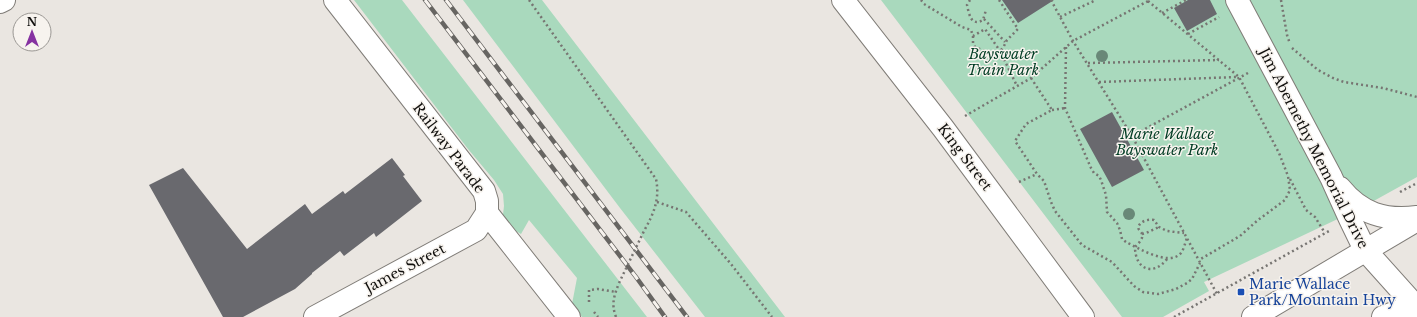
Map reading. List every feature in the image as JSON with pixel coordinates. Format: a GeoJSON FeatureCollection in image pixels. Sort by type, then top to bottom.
{"type":"FeatureCollection","features":[{"type":"Feature","properties":{"kind":"street"},"geometry":{"type":"LineString","coordinates":[[0,2],[4,0]]}},
{"type":"Feature","properties":{"kind":"street","name":"Railway Parade"},"geometry":{"type":"LineString","coordinates":[[335,0],[484,191],[488,201],[488,213],[569,317]]}},
{"type":"Feature","properties":{"kind":"street","name":"King Street"},"geometry":{"type":"LineString","coordinates":[[843,0],[943,128],[1083,317]]}},
{"type":"Feature","properties":{"kind":"street","name":"Jim Abernethy Memorial Drive"},"geometry":{"type":"LineString","coordinates":[[1237,0],[1330,177],[1366,250],[1416,305]]}},
{"type":"Feature","properties":{"kind":"street"},"geometry":{"type":"LineString","coordinates":[[1330,177],[1344,193],[1366,211],[1385,217],[1402,219],[1417,216]]}},
{"type":"Feature","properties":{"kind":"street","name":"James Street"},"geometry":{"type":"LineString","coordinates":[[315,317],[476,230],[488,213]]}},
{"type":"Feature","properties":{"kind":"street"},"geometry":{"type":"LineString","coordinates":[[1253,317],[1417,220]]}},
{"type":"Feature","properties":{"kind":"street"},"geometry":{"type":"LineString","coordinates":[[1383,317],[1416,305]]}},
{"type":"Feature","properties":{"kind":"street"},"geometry":{"type":"LineString","coordinates":[[1390,317],[1416,305]]}},
{"type":"Feature","properties":{"kind":"path"},"geometry":{"type":"LineString","coordinates":[[529,0],[656,179],[658,189],[657,202],[653,215],[613,298],[613,310],[616,317]]}},
{"type":"Feature","properties":{"kind":"path"},"geometry":{"type":"LineString","coordinates":[[921,0],[924,4],[971,30],[975,47],[1005,61]]}},
{"type":"Feature","properties":{"kind":"path"},"geometry":{"type":"LineString","coordinates":[[970,0],[967,5],[970,18],[975,22],[979,22],[984,18],[986,10]]}},
{"type":"Feature","properties":{"kind":"path"},"geometry":{"type":"LineString","coordinates":[[999,0],[1018,29],[1005,42],[1003,48],[1000,50]]}},
{"type":"Feature","properties":{"kind":"path"},"geometry":{"type":"LineString","coordinates":[[1051,0],[1074,41],[1132,136],[1217,294]]}},
{"type":"Feature","properties":{"kind":"path"},"geometry":{"type":"LineString","coordinates":[[1060,17],[1096,0]]}},
{"type":"Feature","properties":{"kind":"path"},"geometry":{"type":"LineString","coordinates":[[1162,13],[1186,0]]}},
{"type":"Feature","properties":{"kind":"path"},"geometry":{"type":"LineString","coordinates":[[1281,0],[1287,34],[1293,49],[1318,70],[1344,82],[1383,88],[1417,97]]}},
{"type":"Feature","properties":{"kind":"path"},"geometry":{"type":"LineString","coordinates":[[943,128],[1031,78],[1074,41],[1149,1],[1239,77],[1279,153],[1288,176],[1306,210],[1315,217],[1325,233]]}},
{"type":"Feature","properties":{"kind":"path"},"geometry":{"type":"LineString","coordinates":[[1188,34],[1220,16],[1217,11]]}},
{"type":"Feature","properties":{"kind":"path"},"geometry":{"type":"LineString","coordinates":[[984,18],[1005,42]]}},
{"type":"Feature","properties":{"kind":"path"},"geometry":{"type":"LineString","coordinates":[[973,36],[985,29],[1000,50],[1017,86]]}},
{"type":"Feature","properties":{"kind":"path"},"geometry":{"type":"LineString","coordinates":[[1066,48],[1065,108],[1091,168],[1101,180],[1106,195],[1107,212],[1117,222],[1122,239],[1135,247],[1157,256],[1168,258],[1175,257],[1181,253],[1187,238]]}},
{"type":"Feature","properties":{"kind":"path"},"geometry":{"type":"LineString","coordinates":[[1132,136],[1293,49]]}},
{"type":"Feature","properties":{"kind":"path"},"geometry":{"type":"LineString","coordinates":[[1088,63],[1220,60]]}},
{"type":"Feature","properties":{"kind":"path"},"geometry":{"type":"LineString","coordinates":[[1099,82],[1239,77]]}},
{"type":"Feature","properties":{"kind":"path"},"geometry":{"type":"LineString","coordinates":[[1031,78],[1052,110]]}},
{"type":"Feature","properties":{"kind":"path"},"geometry":{"type":"LineString","coordinates":[[1065,108],[1052,110],[1026,124],[1015,141],[1037,174],[1044,181],[1050,202],[1055,211],[1082,245],[1112,262],[1134,286],[1143,292],[1158,294],[1176,289],[1187,283],[1192,279],[1200,261],[1240,236],[1258,220],[1285,200],[1290,190],[1288,176]]}},
{"type":"Feature","properties":{"kind":"path"},"geometry":{"type":"LineString","coordinates":[[1019,182],[1037,174]]}},
{"type":"Feature","properties":{"kind":"path"},"geometry":{"type":"LineString","coordinates":[[1398,194],[1417,183]]}},
{"type":"Feature","properties":{"kind":"path"},"geometry":{"type":"LineString","coordinates":[[657,202],[686,212],[731,264],[772,317]]}},
{"type":"Feature","properties":{"kind":"path"},"geometry":{"type":"LineString","coordinates":[[1142,234],[1138,230],[1138,227],[1142,222],[1150,220],[1154,220],[1160,227],[1167,231],[1184,233]]}},
{"type":"Feature","properties":{"kind":"path"},"geometry":{"type":"LineString","coordinates":[[1174,317],[1350,220]]}},
{"type":"Feature","properties":{"kind":"path"},"geometry":{"type":"LineString","coordinates":[[1142,234],[1160,227]]}},
{"type":"Feature","properties":{"kind":"path"},"geometry":{"type":"LineString","coordinates":[[1142,234],[1141,240],[1135,247],[1135,254],[1143,266],[1156,269],[1168,258]]}},
{"type":"Feature","properties":{"kind":"path"},"geometry":{"type":"LineString","coordinates":[[598,317],[590,307],[589,290],[598,289],[616,292]]}},
{"type":"Feature","properties":{"kind":"green space"},"geometry":{"type":"Polygon","coordinates":[[[354,0],[402,0],[647,317],[582,317],[572,304],[577,278],[529,220],[521,234],[502,223],[504,206],[503,194],[494,180],[468,149],[354,0]]]}},
{"type":"Feature","properties":{"kind":"green space"},"geometry":{"type":"Polygon","coordinates":[[[463,0],[542,0],[785,317],[705,317],[620,208],[463,0]]]}},
{"type":"Feature","properties":{"kind":"green space","name":"Marie Wallace Bayswater Park"},"geometry":{"type":"Polygon","coordinates":[[[881,0],[1417,0],[1417,177],[1361,208],[1204,282],[1209,291],[1163,317],[1122,317],[881,0]]]}},
{"type":"Feature","properties":{"kind":"building"},"geometry":{"type":"Polygon","coordinates":[[[1002,0],[1054,0],[1018,23],[1002,0]]]}},
{"type":"Feature","properties":{"kind":"building"},"geometry":{"type":"Polygon","coordinates":[[[1188,0],[1210,0],[1217,14],[1187,31],[1174,8],[1188,0]]]}},
{"type":"Feature","properties":{"kind":"building"},"geometry":{"type":"Polygon","coordinates":[[[1112,112],[1144,170],[1112,187],[1080,129],[1112,112]]]}},
{"type":"Feature","properties":{"kind":"building"},"geometry":{"type":"Polygon","coordinates":[[[392,158],[405,175],[403,176],[422,201],[376,237],[374,233],[344,256],[340,251],[312,273],[295,289],[243,317],[223,317],[149,185],[183,168],[247,249],[305,204],[312,214],[343,191],[345,194],[392,158]]]}},
{"type":"Feature","properties":{"kind":"railway"},"geometry":{"type":"LineString","coordinates":[[425,0],[665,317]]}},
{"type":"Feature","properties":{"kind":"railway"},"geometry":{"type":"LineString","coordinates":[[446,0],[687,317]]}},
{"type":"Feature","properties":{"kind":"place","name":"Marie Wallace Park/Mountain Hwy"},"geometry":{"type":"Point","coordinates":[1241,292]}},
{"type":"Feature","properties":{"kind":"park label","name":"Bayswater Train Park"},"geometry":{"type":"Point","coordinates":[1003,62]}}]}
